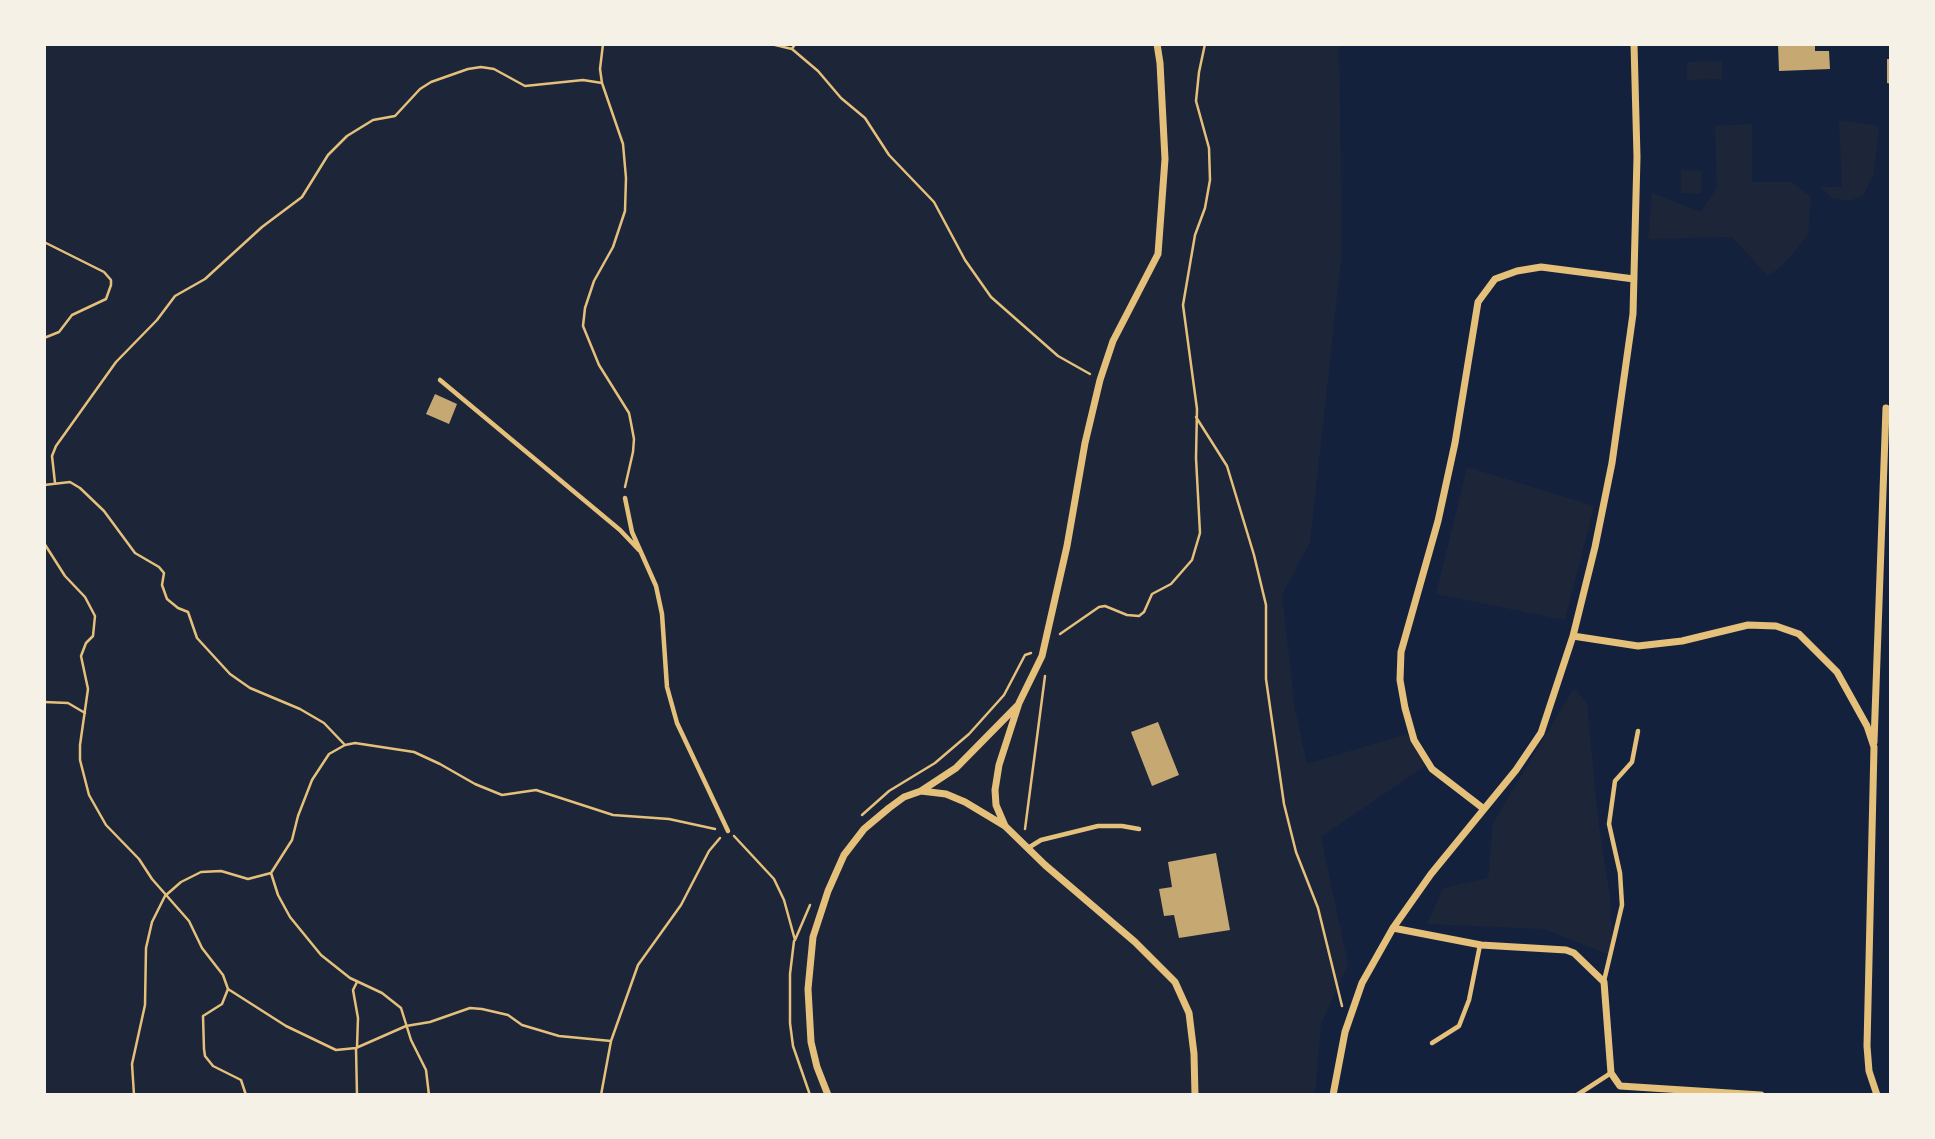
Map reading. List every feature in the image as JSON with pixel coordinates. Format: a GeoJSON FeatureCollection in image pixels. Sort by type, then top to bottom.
{"type":"FeatureCollection","features":[{"type":"Feature","properties":{"kind":"street"},"geometry":{"type":"LineString","coordinates":[[1004,826],[999,815],[995,790],[999,765],[1019,703],[1044,646],[1100,380],[1113,341],[1158,254],[1165,159],[1157,44]]}},
{"type":"Feature","properties":{"kind":"street"},"geometry":{"type":"LineString","coordinates":[[1333,1095],[1347,1026],[1362,983],[1393,928],[1430,874],[1516,770],[1541,733],[1573,636],[1612,463],[1633,314],[1637,157],[1634,44]]}},
{"type":"Feature","properties":{"kind":"street"},"geometry":{"type":"LineString","coordinates":[[1484,809],[1432,769],[1414,740],[1400,680],[1401,652],[1438,521],[1455,443],[1478,302],[1494,279],[1541,267],[1634,279]]}},
{"type":"Feature","properties":{"kind":"street"},"geometry":{"type":"LineString","coordinates":[[1877,1095],[1869,1071],[1867,1046],[1886,408]]}},
{"type":"Feature","properties":{"kind":"street"},"geometry":{"type":"LineString","coordinates":[[1573,636],[1638,646],[1682,641],[1748,625],[1776,626],[1799,634],[1837,672],[1867,726],[1874,747]]}},
{"type":"Feature","properties":{"kind":"street"},"geometry":{"type":"LineString","coordinates":[[828,1095],[811,1042],[808,989],[813,937],[828,891],[844,855],[864,830],[889,808],[956,768],[1019,703]]}},
{"type":"Feature","properties":{"kind":"street"},"geometry":{"type":"LineString","coordinates":[[921,791],[956,798],[1004,826],[1135,942],[1175,982],[1189,1013],[1195,1095]]}},
{"type":"Feature","properties":{"kind":"street"},"geometry":{"type":"LineString","coordinates":[[1393,928],[1480,944],[1566,950],[1583,960],[1604,982],[1611,1073],[1620,1086],[1761,1095]]}},
{"type":"Feature","properties":{"kind":"lane"},"geometry":{"type":"LineString","coordinates":[[440,380],[620,530],[642,553]]}},
{"type":"Feature","properties":{"kind":"lane"},"geometry":{"type":"LineString","coordinates":[[625,498],[632,532],[656,586],[667,687],[677,723],[728,831]]}},
{"type":"Feature","properties":{"kind":"lane"},"geometry":{"type":"LineString","coordinates":[[1604,982],[1622,905],[1620,873],[1609,824],[1615,781],[1632,762],[1639,731]]}},
{"type":"Feature","properties":{"kind":"lane"},"geometry":{"type":"LineString","coordinates":[[1028,849],[1041,840],[1098,826],[1139,829]]}},
{"type":"Feature","properties":{"kind":"lane"},"geometry":{"type":"LineString","coordinates":[[1432,1043],[1459,1026],[1469,1000],[1480,944]]}},
{"type":"Feature","properties":{"kind":"lane"},"geometry":{"type":"LineString","coordinates":[[1577,1095],[1611,1073]]}},
{"type":"Feature","properties":{"kind":"path"},"geometry":{"type":"LineString","coordinates":[[603,44],[600,69],[602,83],[623,144],[625,211],[613,247],[594,281],[583,326],[599,365],[629,413],[634,439],[626,474],[625,498]]}},
{"type":"Feature","properties":{"kind":"path"},"geometry":{"type":"LineString","coordinates":[[771,44],[792,49],[818,71],[841,98],[864,118],[889,155],[934,202],[965,260],[991,297],[1058,356],[1100,380]]}},
{"type":"Feature","properties":{"kind":"path"},"geometry":{"type":"LineString","coordinates":[[792,49],[794,44]]}},
{"type":"Feature","properties":{"kind":"path"},"geometry":{"type":"LineString","coordinates":[[860,817],[889,791],[935,763],[969,734],[1004,695],[1025,655],[1044,646],[1099,607],[1105,606],[1127,615],[1139,615],[1144,612],[1152,594],[1171,584],[1192,560],[1200,533],[1196,417],[1183,305],[1195,235],[1205,208],[1210,180],[1209,148],[1196,101],[1205,44]]}},
{"type":"Feature","properties":{"kind":"path"},"geometry":{"type":"LineString","coordinates":[[55,483],[52,456],[56,446],[117,362],[176,296],[205,279],[254,233],[302,197],[328,155],[347,136],[373,120],[395,116],[420,89],[431,82],[468,69],[494,69],[525,86],[583,80],[602,83]]}},
{"type":"Feature","properties":{"kind":"path"},"geometry":{"type":"LineString","coordinates":[[44,242],[104,272],[111,280],[111,285],[106,299],[72,315],[59,332],[44,338]]}},
{"type":"Feature","properties":{"kind":"path"},"geometry":{"type":"LineString","coordinates":[[1196,417],[1227,466],[1254,555],[1266,605],[1266,679],[1284,804],[1296,852],[1318,908],[1347,1026]]}},
{"type":"Feature","properties":{"kind":"path"},"geometry":{"type":"LineString","coordinates":[[44,485],[70,482],[104,511],[135,553],[159,567],[164,573],[162,585],[167,598],[178,608],[188,612],[197,638],[230,674],[250,688],[300,709],[324,723],[345,745]]}},
{"type":"Feature","properties":{"kind":"path"},"geometry":{"type":"LineString","coordinates":[[44,543],[65,576],[85,597],[95,616],[93,636],[86,643],[81,656],[88,689],[80,753],[82,773],[89,796],[106,825],[139,859],[152,880],[189,921],[202,948],[223,975],[229,989],[286,1026],[336,1050],[357,1048],[406,1026],[430,1023],[460,1010],[481,1009],[508,1015],[522,1025],[559,1036],[611,1041]]}},
{"type":"Feature","properties":{"kind":"path"},"geometry":{"type":"LineString","coordinates":[[1025,831],[1046,669]]}},
{"type":"Feature","properties":{"kind":"path"},"geometry":{"type":"LineString","coordinates":[[44,702],[68,702],[85,713]]}},
{"type":"Feature","properties":{"kind":"path"},"geometry":{"type":"LineString","coordinates":[[134,1095],[131,1064],[145,1005],[146,948],[152,922],[165,896],[181,882],[201,872],[221,871],[248,879],[271,873],[292,840],[312,780],[330,754],[345,745],[355,743],[414,752],[502,795],[536,790],[613,816],[669,819],[728,831],[750,850],[774,879],[784,900],[794,940]]}},
{"type":"Feature","properties":{"kind":"path"},"geometry":{"type":"LineString","coordinates":[[601,1095],[611,1041],[638,964],[681,905],[709,851],[728,831]]}},
{"type":"Feature","properties":{"kind":"path"},"geometry":{"type":"LineString","coordinates":[[271,873],[278,895],[290,917],[321,955],[357,982],[392,999],[401,1008],[426,1070],[429,1095]]}},
{"type":"Feature","properties":{"kind":"path"},"geometry":{"type":"LineString","coordinates":[[810,1095],[793,1046],[790,974],[794,940],[811,904]]}},
{"type":"Feature","properties":{"kind":"path"},"geometry":{"type":"LineString","coordinates":[[356,1095],[358,1018],[353,989],[357,982]]}},
{"type":"Feature","properties":{"kind":"path"},"geometry":{"type":"LineString","coordinates":[[229,989],[222,1004],[204,1016],[202,1021],[205,1056],[213,1066],[241,1080],[246,1095]]}},
{"type":"Feature","properties":{"kind":"shaded area"},"geometry":{"type":"Polygon","coordinates":[[[44,44],[1339,44],[1342,252],[1310,542],[1282,595],[1295,709],[1307,764],[1407,734],[1425,766],[1321,837],[1348,964],[1321,1024],[1315,1095],[44,1095],[44,44]]]}},
{"type":"Feature","properties":{"kind":"shaded area"},"geometry":{"type":"Polygon","coordinates":[[[1722,61],[1722,79],[1687,80],[1687,62],[1722,61]]]}},
{"type":"Feature","properties":{"kind":"shaded area"},"geometry":{"type":"Polygon","coordinates":[[[1839,120],[1879,126],[1874,173],[1864,195],[1850,201],[1832,198],[1821,187],[1842,187],[1839,120]]]}},
{"type":"Feature","properties":{"kind":"shaded area"},"geometry":{"type":"Polygon","coordinates":[[[1752,124],[1752,182],[1791,182],[1811,197],[1808,235],[1783,265],[1768,276],[1732,237],[1648,239],[1652,193],[1701,212],[1717,187],[1715,126],[1752,124]]]}},
{"type":"Feature","properties":{"kind":"shaded area"},"geometry":{"type":"Polygon","coordinates":[[[1681,170],[1702,171],[1701,194],[1681,193],[1681,170]]]}},
{"type":"Feature","properties":{"kind":"shaded area"},"geometry":{"type":"Polygon","coordinates":[[[1467,467],[1594,506],[1565,620],[1436,594],[1467,467]]]}},
{"type":"Feature","properties":{"kind":"shaded area"},"geometry":{"type":"Polygon","coordinates":[[[1574,688],[1587,704],[1598,819],[1610,896],[1613,956],[1543,929],[1427,924],[1443,888],[1488,878],[1493,823],[1574,688]]]}},
{"type":"Feature","properties":{"kind":"building"},"geometry":{"type":"Polygon","coordinates":[[[1778,44],[1815,44],[1815,51],[1829,51],[1830,69],[1779,71],[1778,44]]]}},
{"type":"Feature","properties":{"kind":"building"},"geometry":{"type":"Polygon","coordinates":[[[1887,59],[1891,59],[1891,84],[1887,83],[1887,59]]]}},
{"type":"Feature","properties":{"kind":"building"},"geometry":{"type":"Polygon","coordinates":[[[435,394],[457,404],[449,424],[426,414],[435,394]]]}},
{"type":"Feature","properties":{"kind":"building"},"geometry":{"type":"Polygon","coordinates":[[[1158,722],[1179,775],[1152,786],[1131,732],[1158,722]]]}},
{"type":"Feature","properties":{"kind":"building"},"geometry":{"type":"Polygon","coordinates":[[[1216,853],[1230,930],[1179,938],[1174,915],[1164,916],[1159,889],[1172,887],[1168,862],[1216,853]]]}}]}
